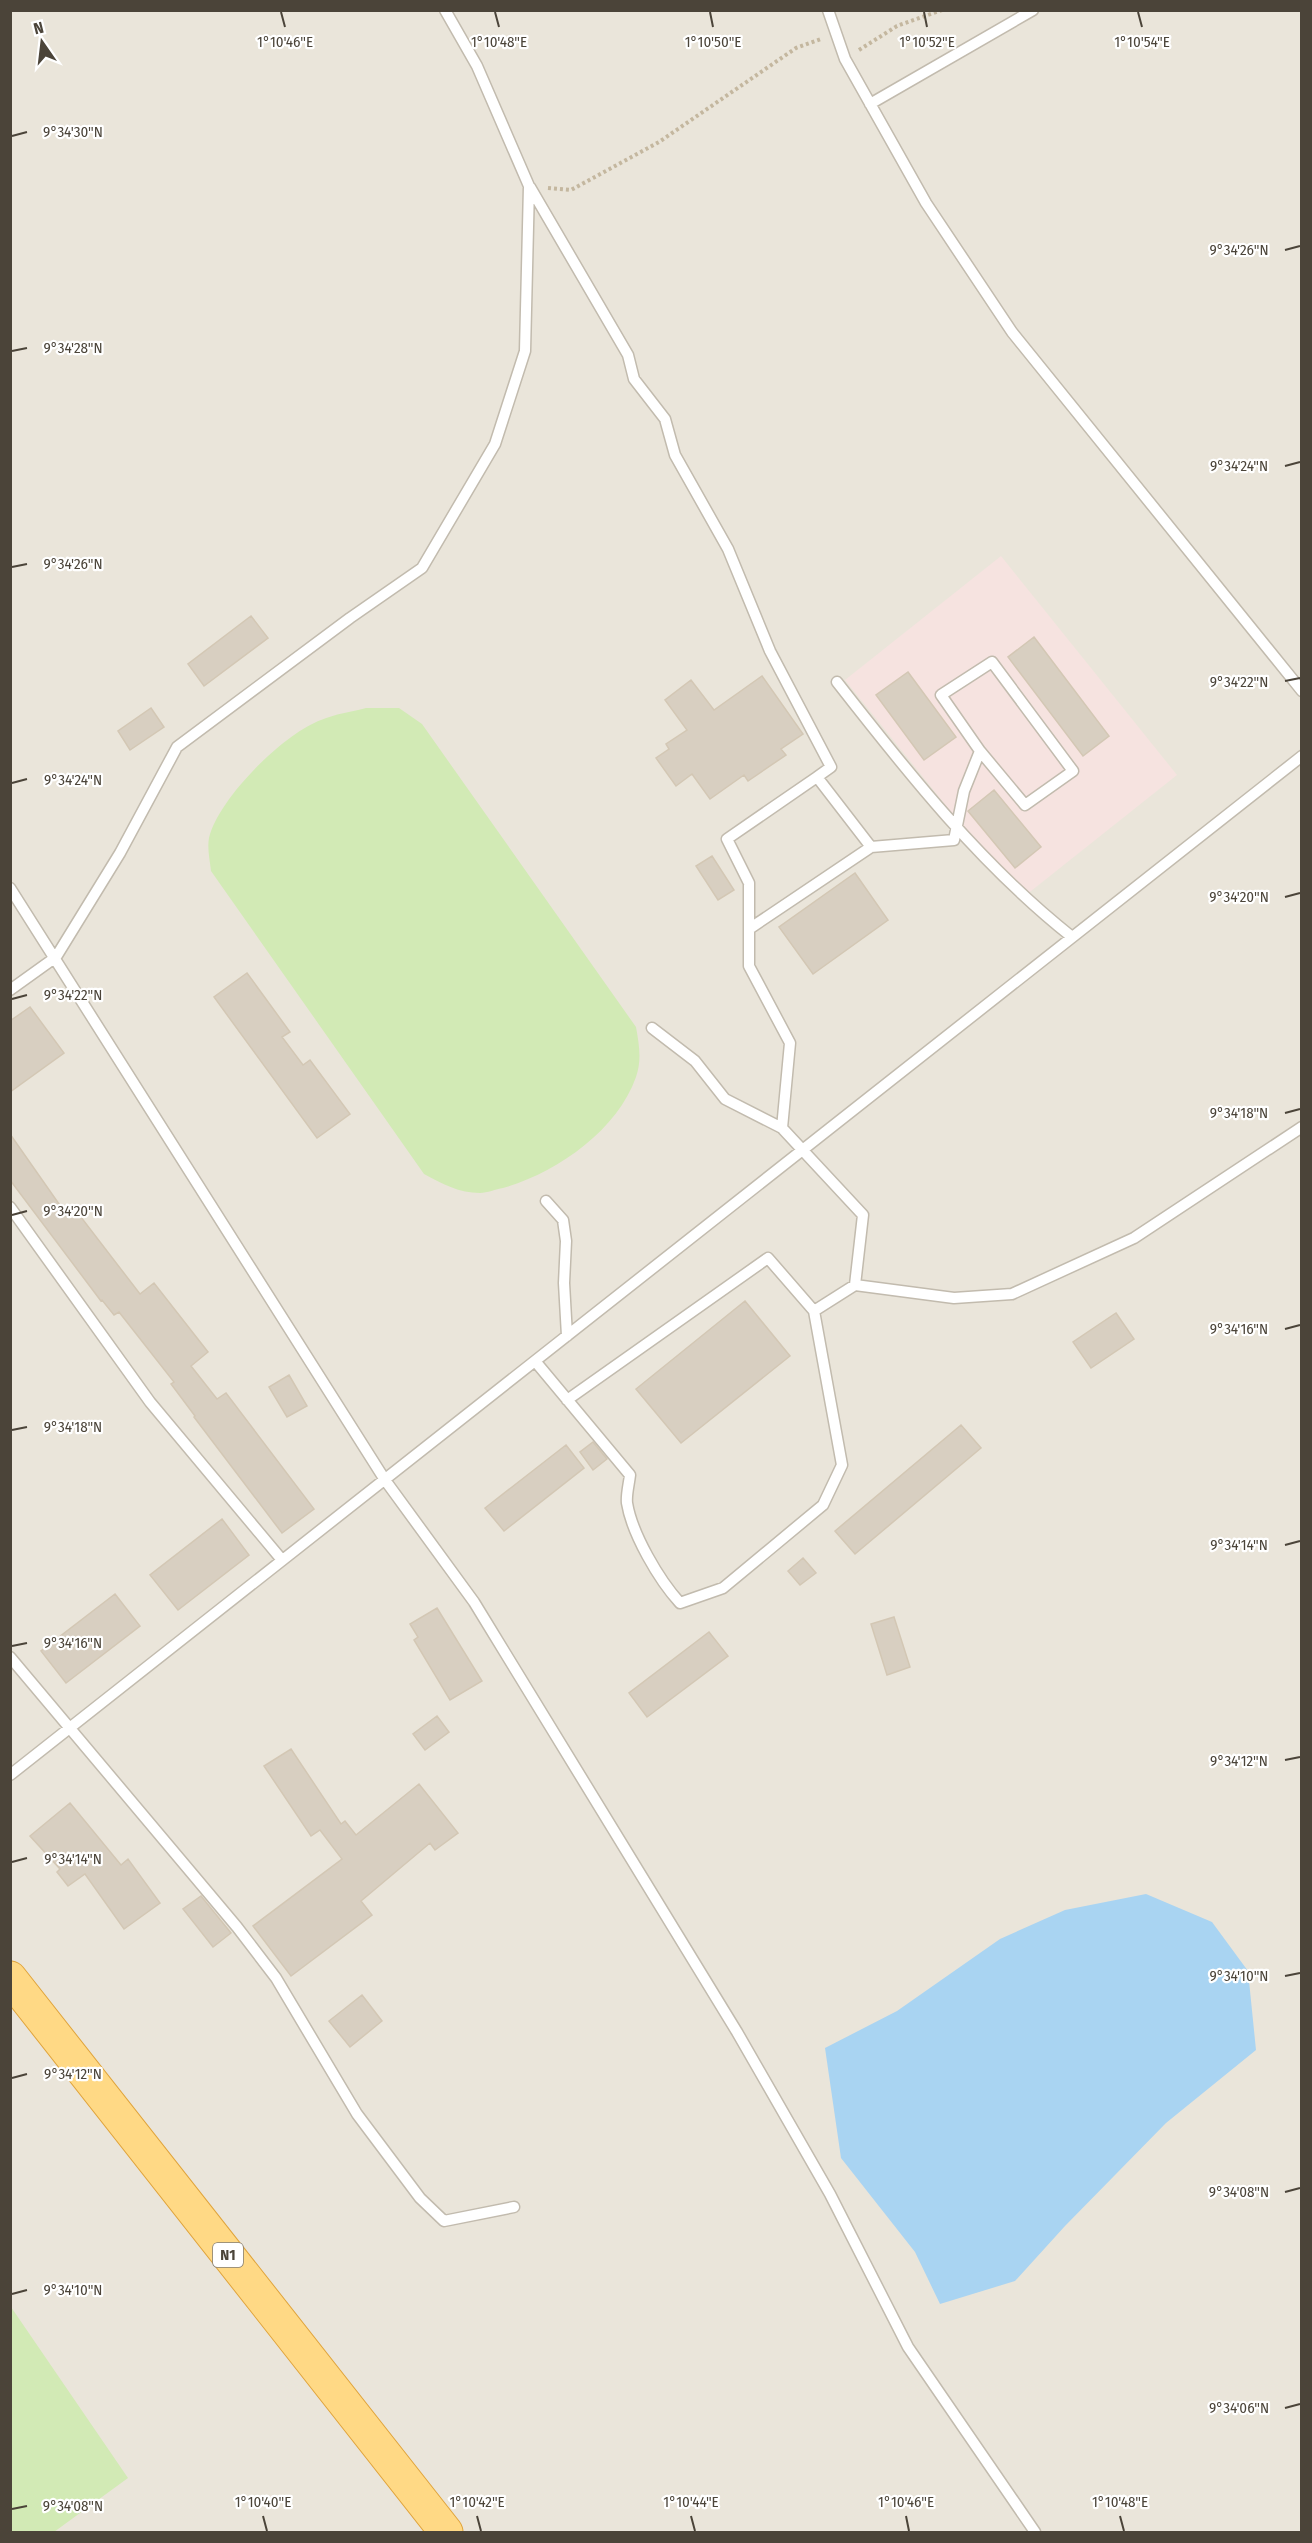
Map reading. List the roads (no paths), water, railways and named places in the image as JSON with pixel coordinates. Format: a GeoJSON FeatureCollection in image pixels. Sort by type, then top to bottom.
{"type":"FeatureCollection","features":[{"type":"Feature","properties":{"kind":"highway","name":"N1"},"geometry":{"type":"LineString","coordinates":[[10,1978],[446,2532]]}},
{"type":"Feature","properties":{"kind":"lane"},"geometry":{"type":"LineString","coordinates":[[445,10],[477,66],[529,186],[628,355],[634,379],[665,419],[675,455],[728,549],[770,651],[831,767],[727,839],[749,883],[749,966],[790,1043],[782,1128]]}},
{"type":"Feature","properties":{"kind":"lane"},"geometry":{"type":"LineString","coordinates":[[828,10],[845,59],[926,203],[1012,332],[1302,691]]}},
{"type":"Feature","properties":{"kind":"lane"},"geometry":{"type":"LineString","coordinates":[[870,104],[1033,10]]}},
{"type":"Feature","properties":{"kind":"lane"},"geometry":{"type":"LineString","coordinates":[[10,990],[56,957],[120,853],[177,747],[350,618],[422,568],[495,444],[525,351],[529,186]]}},
{"type":"Feature","properties":{"kind":"lane"},"geometry":{"type":"LineString","coordinates":[[992,662],[1073,771],[1025,805],[980,751],[941,695],[992,662]]}},
{"type":"Feature","properties":{"kind":"lane"},"geometry":{"type":"LineString","coordinates":[[837,682],[918,785],[1032,905],[1072,937]]}},
{"type":"Feature","properties":{"kind":"lane"},"geometry":{"type":"LineString","coordinates":[[749,929],[871,847],[954,840],[964,791],[980,751]]}},
{"type":"Feature","properties":{"kind":"lane"},"geometry":{"type":"LineString","coordinates":[[10,1775],[1302,756]]}},
{"type":"Feature","properties":{"kind":"lane"},"geometry":{"type":"LineString","coordinates":[[817,777],[871,847]]}},
{"type":"Feature","properties":{"kind":"lane"},"geometry":{"type":"LineString","coordinates":[[10,888],[56,957],[385,1480],[474,1602],[736,2032],[830,2194],[908,2347],[1035,2532]]}},
{"type":"Feature","properties":{"kind":"lane"},"geometry":{"type":"LineString","coordinates":[[652,1028],[695,1061],[725,1099],[782,1128],[863,1215],[855,1286]]}},
{"type":"Feature","properties":{"kind":"lane"},"geometry":{"type":"LineString","coordinates":[[814,1311],[855,1286],[954,1298],[1012,1294],[1134,1238],[1302,1127]]}},
{"type":"Feature","properties":{"kind":"lane"},"geometry":{"type":"LineString","coordinates":[[546,1201],[563,1220],[566,1241],[564,1283],[567,1336]]}},
{"type":"Feature","properties":{"kind":"lane"},"geometry":{"type":"LineString","coordinates":[[10,1207],[150,1402],[282,1560]]}},
{"type":"Feature","properties":{"kind":"lane"},"geometry":{"type":"LineString","coordinates":[[535,1361],[567,1400],[630,1475],[627,1503],[642,1546],[667,1588],[680,1602],[723,1588],[823,1505],[842,1465],[814,1311],[768,1258],[567,1400]]}},
{"type":"Feature","properties":{"kind":"lane"},"geometry":{"type":"LineString","coordinates":[[10,1656],[237,1927],[276,1978],[357,2114],[420,2198],[444,2221],[514,2207]]}},
{"type":"Feature","properties":{"kind":"water"},"geometry":{"type":"Polygon","coordinates":[[[1146,1894],[1212,1922],[1248,1971],[1256,2050],[1166,2123],[1065,2226],[1015,2281],[940,2304],[915,2252],[841,2158],[825,2048],[897,2011],[1000,1939],[1065,1910],[1146,1894]]]}}]}
